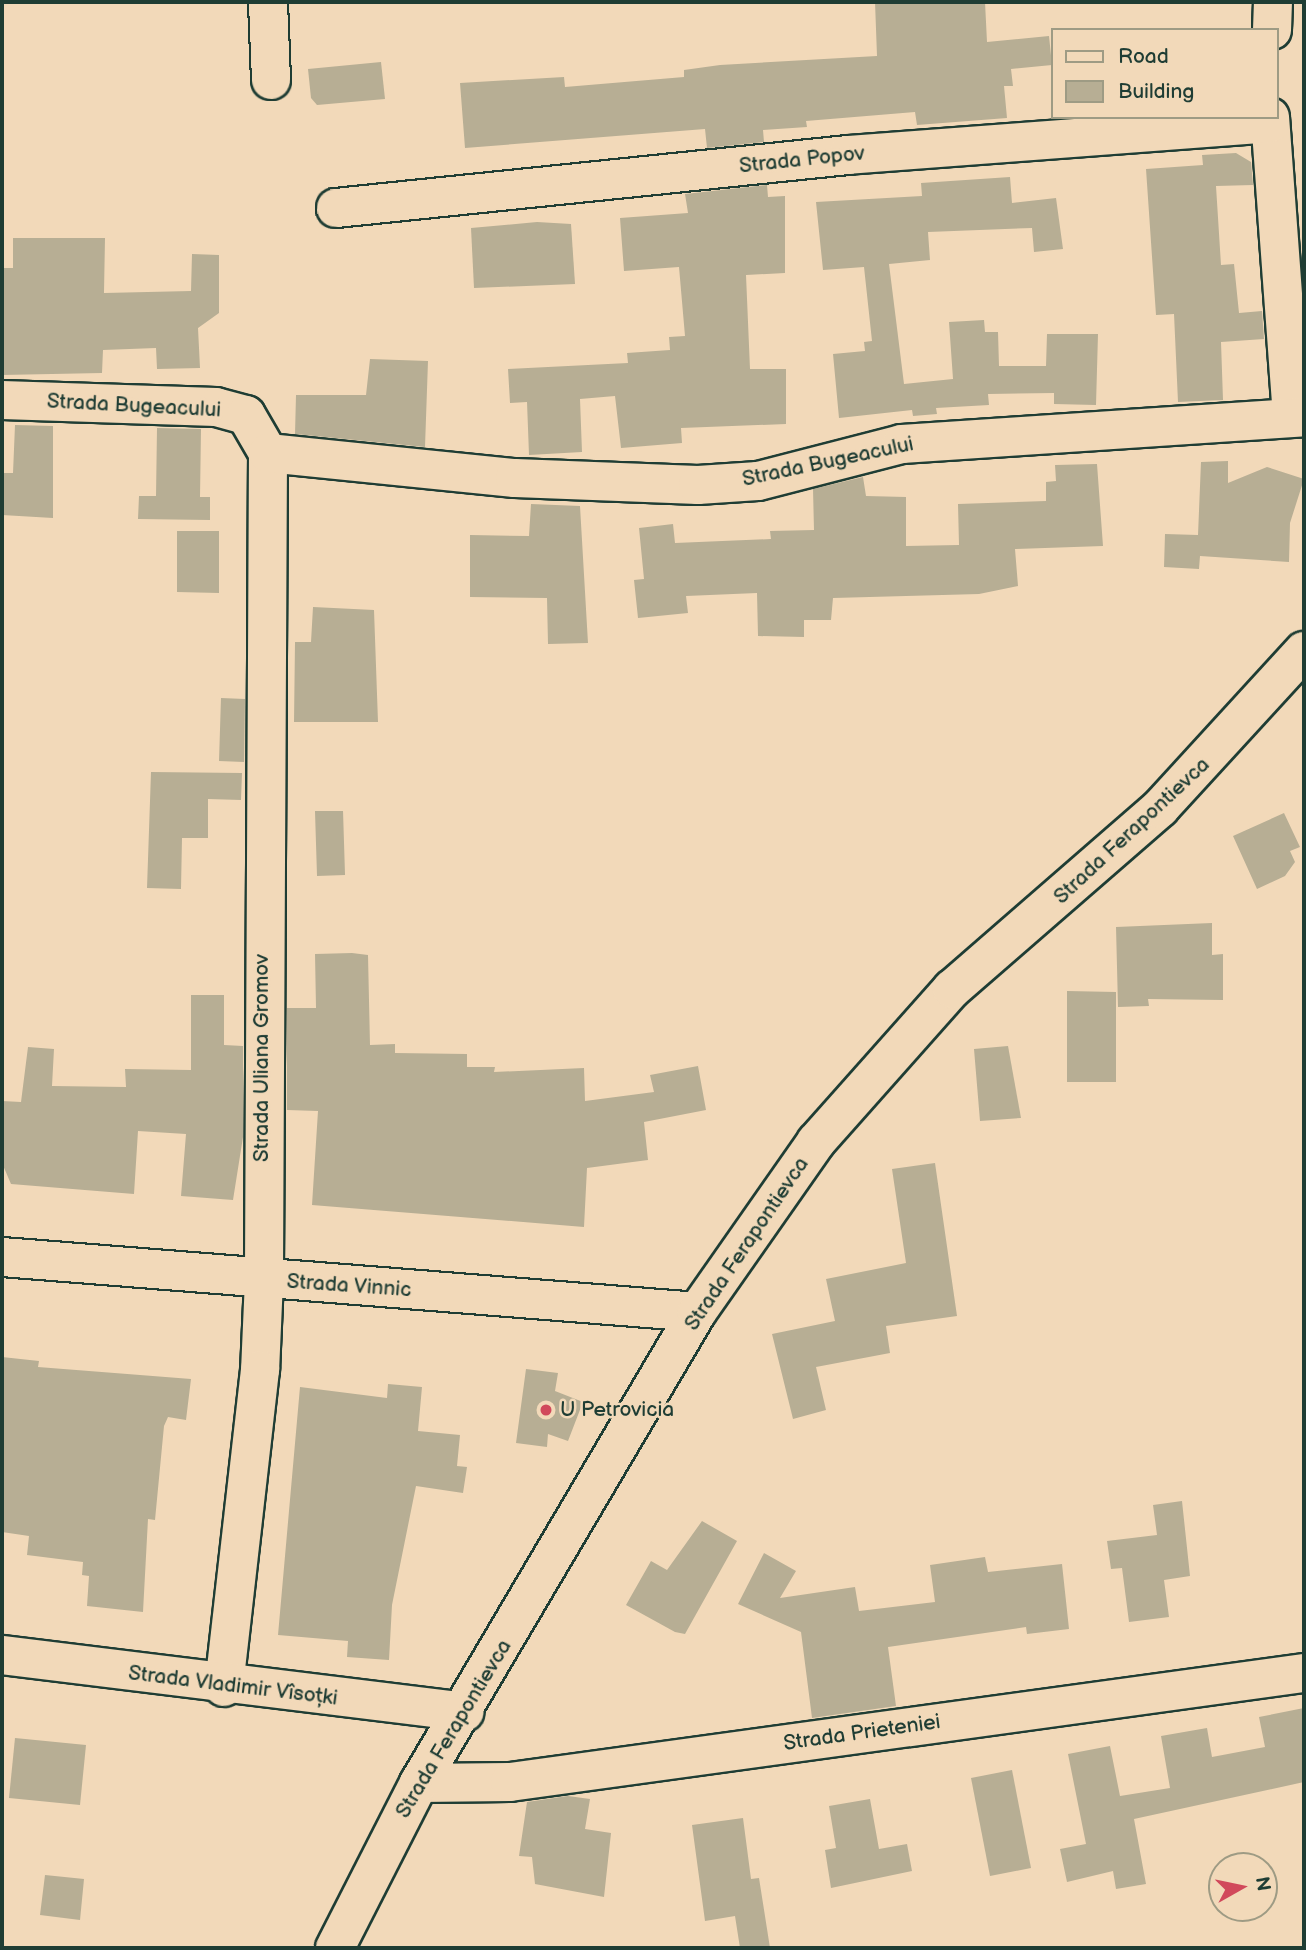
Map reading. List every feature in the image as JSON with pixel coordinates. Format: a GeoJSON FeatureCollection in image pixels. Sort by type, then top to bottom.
{"type":"FeatureCollection","features":[{"type":"Feature","properties":{"kind":"street"},"geometry":{"type":"LineString","coordinates":[[268,2],[271,80]]}},
{"type":"Feature","properties":{"kind":"street"},"geometry":{"type":"LineString","coordinates":[[1272,28],[1273,2]]}},
{"type":"Feature","properties":{"kind":"street","name":"Strada Popov"},"geometry":{"type":"LineString","coordinates":[[336,208],[848,155],[1270,120],[1298,416]]}},
{"type":"Feature","properties":{"kind":"street","name":"Strada Bugeacului"},"geometry":{"type":"LineString","coordinates":[[2,400],[216,407],[246,415],[264,441],[514,478],[698,485],[758,481],[902,444],[1298,416]]}},
{"type":"Feature","properties":{"kind":"street","name":"Strada Uliana Gromov"},"geometry":{"type":"LineString","coordinates":[[224,1687],[260,1370],[264,1280],[264,441]]}},
{"type":"Feature","properties":{"kind":"street","name":"Strada Ferapontievca"},"geometry":{"type":"LineString","coordinates":[[335,1948],[366,1880],[419,1783],[464,1712],[697,1312],[816,1142],[894,1048],[952,989],[1170,798],[1304,651]]}},
{"type":"Feature","properties":{"kind":"street","name":"Strada Vinnic"},"geometry":{"type":"LineString","coordinates":[[2,1257],[264,1280],[697,1312]]}},
{"type":"Feature","properties":{"kind":"street","name":"Strada Vladimir Vîsoțki"},"geometry":{"type":"LineString","coordinates":[[2,1655],[224,1687],[464,1712]]}},
{"type":"Feature","properties":{"kind":"street","name":"Strada Prieteniei"},"geometry":{"type":"LineString","coordinates":[[419,1783],[510,1782],[1304,1673]]}},
{"type":"Feature","properties":{"kind":"street"},"geometry":{"type":"LineString","coordinates":[[356,1948],[366,1880]]}},
{"type":"Feature","properties":{"kind":"building"},"geometry":{"type":"Polygon","coordinates":[[[875,2],[985,2],[987,42],[1049,36],[1050,46],[1050,65],[1011,69],[1013,86],[1004,86],[1007,118],[917,125],[915,112],[806,121],[807,127],[763,130],[764,142],[707,148],[705,129],[465,148],[460,83],[564,77],[565,87],[684,77],[684,70],[720,65],[877,56],[875,2]]]}},
{"type":"Feature","properties":{"kind":"building"},"geometry":{"type":"Polygon","coordinates":[[[381,62],[385,99],[317,105],[311,98],[308,69],[381,62]]]}},
{"type":"Feature","properties":{"kind":"building"},"geometry":{"type":"Polygon","coordinates":[[[1236,153],[1251,162],[1253,185],[1216,186],[1221,265],[1234,264],[1239,313],[1262,311],[1264,339],[1221,342],[1223,400],[1178,402],[1174,314],[1156,315],[1146,169],[1203,165],[1202,155],[1236,153]]]}},
{"type":"Feature","properties":{"kind":"building"},"geometry":{"type":"Polygon","coordinates":[[[1010,177],[1012,203],[1056,198],[1063,249],[1034,252],[1032,228],[928,232],[930,260],[889,264],[904,384],[953,379],[949,322],[984,320],[985,332],[998,332],[999,366],[1046,366],[1047,334],[1098,334],[1096,405],[1054,404],[1054,393],[988,394],[989,405],[936,408],[937,414],[913,416],[912,410],[839,418],[833,354],[865,351],[864,342],[872,341],[864,267],[823,270],[816,202],[922,196],[921,183],[1010,177]]]}},
{"type":"Feature","properties":{"kind":"building"},"geometry":{"type":"Polygon","coordinates":[[[767,185],[768,197],[785,196],[785,273],[746,275],[750,369],[786,369],[786,424],[681,428],[682,443],[621,448],[615,396],[580,399],[582,452],[529,455],[527,402],[510,403],[508,369],[628,363],[627,353],[670,350],[669,337],[685,336],[679,267],[624,271],[620,218],[688,213],[685,194],[767,185]]]}},
{"type":"Feature","properties":{"kind":"building"},"geometry":{"type":"Polygon","coordinates":[[[537,222],[571,224],[575,284],[474,288],[471,228],[537,222]]]}},
{"type":"Feature","properties":{"kind":"building"},"geometry":{"type":"Polygon","coordinates":[[[13,238],[105,238],[104,293],[191,291],[192,254],[219,255],[219,313],[198,328],[200,368],[157,369],[156,348],[103,350],[102,373],[2,375],[2,268],[13,268],[13,238]]]}},
{"type":"Feature","properties":{"kind":"building"},"geometry":{"type":"Polygon","coordinates":[[[370,359],[428,361],[425,447],[295,434],[296,395],[366,395],[370,359]]]}},
{"type":"Feature","properties":{"kind":"building"},"geometry":{"type":"Polygon","coordinates":[[[15,425],[53,426],[53,518],[2,515],[2,473],[13,473],[15,425]]]}},
{"type":"Feature","properties":{"kind":"building"},"geometry":{"type":"Polygon","coordinates":[[[157,428],[201,429],[200,497],[210,497],[210,520],[138,519],[139,496],[156,496],[157,428]]]}},
{"type":"Feature","properties":{"kind":"building"},"geometry":{"type":"Polygon","coordinates":[[[1228,461],[1228,483],[1267,467],[1304,479],[1290,523],[1289,562],[1200,556],[1199,569],[1164,567],[1165,534],[1198,535],[1201,462],[1228,461]]]}},
{"type":"Feature","properties":{"kind":"building"},"geometry":{"type":"Polygon","coordinates":[[[1097,464],[1103,546],[1015,549],[1018,586],[979,594],[833,598],[831,620],[804,620],[804,637],[758,636],[757,593],[686,596],[688,613],[638,618],[634,580],[644,579],[639,528],[673,524],[675,543],[771,539],[770,531],[814,530],[813,489],[863,477],[866,496],[906,497],[906,546],[959,545],[958,504],[1046,501],[1046,482],[1056,481],[1055,465],[1097,464]]]}},
{"type":"Feature","properties":{"kind":"building"},"geometry":{"type":"Polygon","coordinates":[[[531,504],[580,506],[588,643],[548,644],[547,598],[470,597],[470,535],[529,536],[531,504]]]}},
{"type":"Feature","properties":{"kind":"building"},"geometry":{"type":"Polygon","coordinates":[[[177,531],[219,531],[219,593],[177,592],[177,531]]]}},
{"type":"Feature","properties":{"kind":"building"},"geometry":{"type":"Polygon","coordinates":[[[313,607],[374,610],[378,722],[294,722],[295,642],[311,642],[313,607]]]}},
{"type":"Feature","properties":{"kind":"building"},"geometry":{"type":"Polygon","coordinates":[[[221,698],[245,699],[244,762],[219,761],[221,698]]]}},
{"type":"Feature","properties":{"kind":"building"},"geometry":{"type":"Polygon","coordinates":[[[151,772],[242,773],[241,800],[208,799],[208,838],[182,838],[181,889],[147,888],[151,772]]]}},
{"type":"Feature","properties":{"kind":"building"},"geometry":{"type":"Polygon","coordinates":[[[315,811],[343,811],[345,875],[317,876],[315,811]]]}},
{"type":"Feature","properties":{"kind":"building"},"geometry":{"type":"Polygon","coordinates":[[[1284,813],[1300,847],[1290,851],[1295,862],[1285,876],[1257,889],[1233,836],[1284,813]]]}},
{"type":"Feature","properties":{"kind":"building"},"geometry":{"type":"Polygon","coordinates":[[[1212,923],[1212,955],[1223,954],[1223,1000],[1148,999],[1149,1006],[1118,1007],[1116,927],[1212,923]]]}},
{"type":"Feature","properties":{"kind":"building"},"geometry":{"type":"Polygon","coordinates":[[[315,954],[368,955],[370,1045],[395,1044],[395,1053],[467,1054],[467,1067],[495,1067],[494,1072],[584,1068],[585,1101],[654,1092],[650,1075],[698,1066],[706,1110],[644,1122],[648,1160],[587,1168],[584,1227],[312,1205],[318,1111],[287,1110],[287,1008],[316,1008],[315,954]]]}},
{"type":"Feature","properties":{"kind":"building"},"geometry":{"type":"Polygon","coordinates":[[[1067,991],[1116,992],[1116,1082],[1067,1082],[1067,991]]]}},
{"type":"Feature","properties":{"kind":"building"},"geometry":{"type":"Polygon","coordinates":[[[191,995],[224,995],[224,1045],[243,1046],[243,1137],[233,1200],[181,1196],[186,1134],[138,1131],[134,1194],[11,1184],[2,1163],[2,1101],[21,1102],[28,1047],[54,1049],[52,1086],[126,1087],[125,1069],[191,1070],[191,995]]]}},
{"type":"Feature","properties":{"kind":"building"},"geometry":{"type":"Polygon","coordinates":[[[1008,1046],[1021,1118],[980,1121],[974,1049],[1008,1046]]]}},
{"type":"Feature","properties":{"kind":"building"},"geometry":{"type":"Polygon","coordinates":[[[935,1163],[957,1316],[886,1326],[890,1353],[816,1367],[826,1410],[793,1419],[772,1334],[835,1321],[826,1279],[906,1263],[892,1169],[935,1163]]]}},
{"type":"Feature","properties":{"kind":"building"},"geometry":{"type":"Polygon","coordinates":[[[2,1357],[39,1361],[38,1367],[191,1379],[186,1420],[168,1417],[164,1426],[155,1520],[148,1519],[143,1612],[87,1606],[89,1576],[82,1575],[83,1562],[27,1555],[29,1536],[2,1532],[2,1357]]]}},
{"type":"Feature","properties":{"kind":"building"},"geometry":{"type":"Polygon","coordinates":[[[526,1369],[558,1373],[555,1391],[583,1402],[568,1441],[548,1434],[547,1447],[516,1443],[526,1369]]]}},
{"type":"Feature","properties":{"kind":"building"},"geometry":{"type":"Polygon","coordinates":[[[388,1384],[422,1387],[418,1431],[460,1435],[457,1466],[467,1467],[463,1493],[416,1486],[392,1605],[389,1660],[347,1657],[348,1641],[278,1635],[300,1387],[387,1398],[388,1384]]]}},
{"type":"Feature","properties":{"kind":"building"},"geometry":{"type":"Polygon","coordinates":[[[1182,1501],[1190,1576],[1164,1580],[1169,1617],[1129,1622],[1122,1568],[1111,1569],[1107,1541],[1157,1535],[1153,1505],[1182,1501]]]}},
{"type":"Feature","properties":{"kind":"building"},"geometry":{"type":"Polygon","coordinates":[[[702,1521],[737,1541],[685,1634],[675,1632],[626,1605],[651,1561],[667,1570],[702,1521]]]}},
{"type":"Feature","properties":{"kind":"building"},"geometry":{"type":"Polygon","coordinates":[[[764,1553],[796,1571],[780,1598],[855,1587],[859,1611],[935,1602],[930,1565],[985,1557],[988,1572],[1062,1564],[1069,1629],[1027,1634],[1026,1627],[888,1647],[896,1706],[812,1718],[801,1632],[738,1604],[764,1553]]]}},
{"type":"Feature","properties":{"kind":"building"},"geometry":{"type":"Polygon","coordinates":[[[1304,1708],[1304,1782],[1134,1819],[1146,1884],[1116,1889],[1113,1871],[1067,1882],[1060,1849],[1086,1844],[1068,1754],[1110,1746],[1120,1796],[1170,1788],[1161,1736],[1207,1728],[1212,1757],[1265,1747],[1259,1717],[1304,1708]]]}},
{"type":"Feature","properties":{"kind":"building"},"geometry":{"type":"Polygon","coordinates":[[[15,1738],[86,1745],[80,1805],[9,1798],[15,1738]]]}},
{"type":"Feature","properties":{"kind":"building"},"geometry":{"type":"Polygon","coordinates":[[[1012,1770],[1031,1868],[990,1876],[971,1778],[1012,1770]]]}},
{"type":"Feature","properties":{"kind":"building"},"geometry":{"type":"Polygon","coordinates":[[[568,1796],[590,1799],[585,1829],[611,1833],[604,1897],[535,1884],[532,1857],[519,1856],[527,1802],[568,1796]]]}},
{"type":"Feature","properties":{"kind":"building"},"geometry":{"type":"Polygon","coordinates":[[[870,1799],[879,1849],[907,1844],[912,1871],[831,1888],[825,1850],[836,1848],[829,1806],[870,1799]]]}},
{"type":"Feature","properties":{"kind":"building"},"geometry":{"type":"Polygon","coordinates":[[[743,1818],[751,1879],[759,1878],[770,1948],[740,1948],[735,1916],[705,1921],[692,1825],[743,1818]]]}},
{"type":"Feature","properties":{"kind":"building"},"geometry":{"type":"Polygon","coordinates":[[[45,1875],[84,1879],[80,1920],[40,1915],[45,1875]]]}},
{"type":"Feature","properties":{"kind":"place","name":"U Petrovicia"},"geometry":{"type":"Point","coordinates":[546,1410]}}]}
